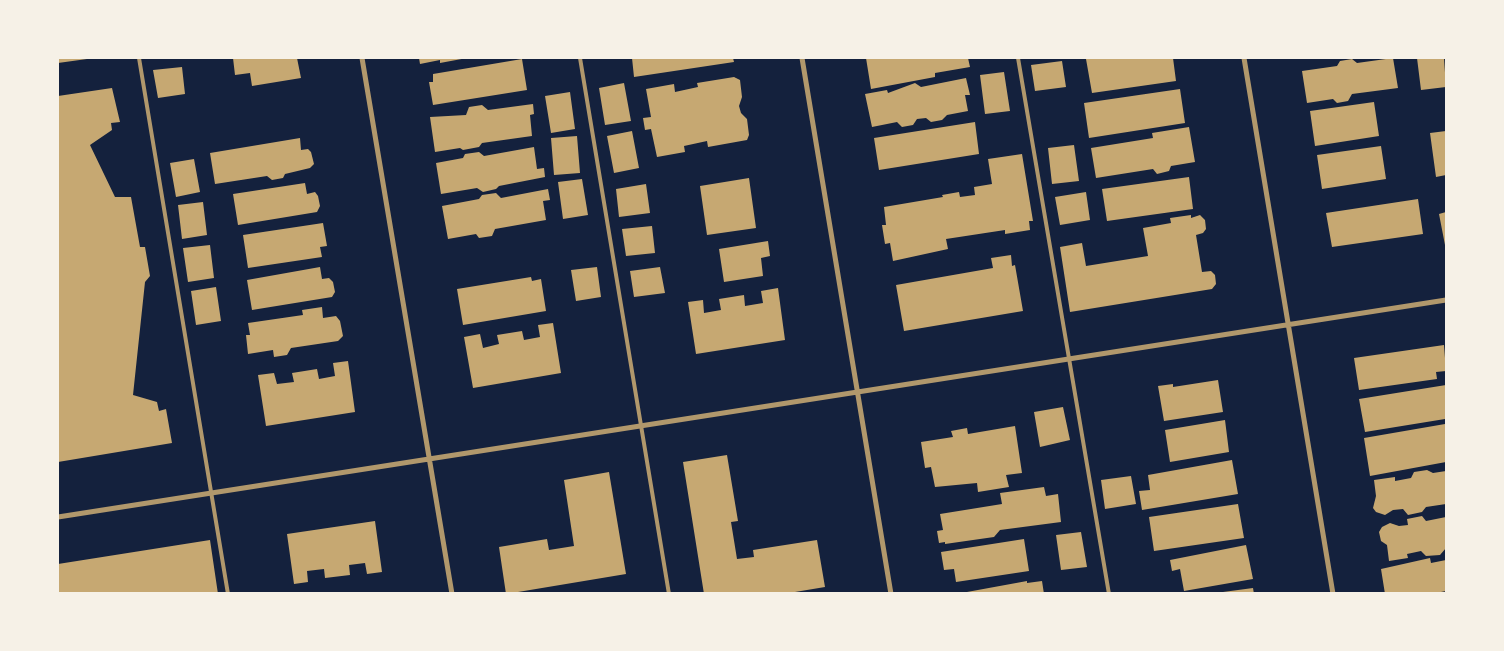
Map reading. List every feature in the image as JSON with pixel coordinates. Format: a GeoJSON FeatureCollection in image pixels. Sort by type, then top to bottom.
{"type":"FeatureCollection","features":[{"type":"Feature","properties":{"kind":"street"},"geometry":{"type":"LineString","coordinates":[[362,58],[452,594]]}},
{"type":"Feature","properties":{"kind":"street"},"geometry":{"type":"LineString","coordinates":[[802,58],[892,594]]}},
{"type":"Feature","properties":{"kind":"street"},"geometry":{"type":"LineString","coordinates":[[1244,58],[1333,594]]}},
{"type":"Feature","properties":{"kind":"street"},"geometry":{"type":"LineString","coordinates":[[58,517],[1446,300]]}},
{"type":"Feature","properties":{"kind":"lane"},"geometry":{"type":"LineString","coordinates":[[139,58],[228,594]]}},
{"type":"Feature","properties":{"kind":"lane"},"geometry":{"type":"LineString","coordinates":[[580,58],[669,594]]}},
{"type":"Feature","properties":{"kind":"lane"},"geometry":{"type":"LineString","coordinates":[[1018,58],[1109,594]]}},
{"type":"Feature","properties":{"kind":"building"},"geometry":{"type":"Polygon","coordinates":[[[58,58],[87,58],[87,59],[58,63],[58,58]]]}},
{"type":"Feature","properties":{"kind":"building"},"geometry":{"type":"Polygon","coordinates":[[[233,58],[297,58],[301,78],[252,86],[250,73],[235,75],[233,58]]]}},
{"type":"Feature","properties":{"kind":"building"},"geometry":{"type":"Polygon","coordinates":[[[419,58],[467,58],[440,63],[440,60],[420,64],[419,58]]]}},
{"type":"Feature","properties":{"kind":"building"},"geometry":{"type":"Polygon","coordinates":[[[632,58],[733,58],[734,62],[634,77],[632,58]]]}},
{"type":"Feature","properties":{"kind":"building"},"geometry":{"type":"Polygon","coordinates":[[[866,58],[968,58],[970,67],[935,73],[935,77],[871,89],[866,58]]]}},
{"type":"Feature","properties":{"kind":"building"},"geometry":{"type":"Polygon","coordinates":[[[1173,58],[1176,81],[1092,93],[1086,59],[1173,58]]]}},
{"type":"Feature","properties":{"kind":"building"},"geometry":{"type":"Polygon","coordinates":[[[1393,58],[1398,88],[1352,94],[1348,101],[1337,103],[1333,99],[1307,103],[1302,71],[1337,66],[1340,61],[1352,59],[1357,63],[1393,58]]]}},
{"type":"Feature","properties":{"kind":"building"},"geometry":{"type":"Polygon","coordinates":[[[1417,58],[1444,58],[1446,87],[1421,90],[1417,58]]]}},
{"type":"Feature","properties":{"kind":"building"},"geometry":{"type":"Polygon","coordinates":[[[522,59],[527,90],[433,105],[429,82],[433,82],[433,74],[522,59]]]}},
{"type":"Feature","properties":{"kind":"building"},"geometry":{"type":"Polygon","coordinates":[[[1062,61],[1066,87],[1035,91],[1031,65],[1062,61]]]}},
{"type":"Feature","properties":{"kind":"building"},"geometry":{"type":"Polygon","coordinates":[[[182,67],[185,94],[158,98],[153,70],[182,67]]]}},
{"type":"Feature","properties":{"kind":"building"},"geometry":{"type":"Polygon","coordinates":[[[1004,72],[1010,111],[985,114],[980,75],[1004,72]]]}},
{"type":"Feature","properties":{"kind":"building"},"geometry":{"type":"Polygon","coordinates":[[[734,77],[740,80],[742,97],[739,106],[741,113],[747,119],[749,135],[747,140],[708,147],[707,141],[684,146],[685,152],[657,157],[651,129],[645,130],[643,118],[651,117],[646,89],[674,84],[675,92],[698,87],[697,83],[734,77]]]}},
{"type":"Feature","properties":{"kind":"building"},"geometry":{"type":"Polygon","coordinates":[[[966,78],[970,95],[965,95],[968,111],[947,115],[942,120],[931,122],[926,118],[917,119],[913,125],[902,127],[897,122],[872,127],[865,94],[887,90],[888,93],[915,83],[921,87],[966,78]]]}},
{"type":"Feature","properties":{"kind":"building"},"geometry":{"type":"Polygon","coordinates":[[[624,83],[631,121],[605,125],[599,88],[624,83]]]}},
{"type":"Feature","properties":{"kind":"building"},"geometry":{"type":"Polygon","coordinates":[[[112,88],[120,122],[111,123],[112,130],[90,145],[115,197],[131,197],[140,247],[145,247],[150,276],[145,282],[133,395],[157,402],[159,411],[166,409],[172,443],[58,462],[58,96],[112,88]]]}},
{"type":"Feature","properties":{"kind":"building"},"geometry":{"type":"Polygon","coordinates":[[[1180,89],[1185,123],[1089,138],[1084,103],[1180,89]]]}},
{"type":"Feature","properties":{"kind":"building"},"geometry":{"type":"Polygon","coordinates":[[[570,92],[575,129],[551,133],[545,96],[570,92]]]}},
{"type":"Feature","properties":{"kind":"building"},"geometry":{"type":"Polygon","coordinates":[[[1374,102],[1379,136],[1315,146],[1310,111],[1374,102]]]}},
{"type":"Feature","properties":{"kind":"building"},"geometry":{"type":"Polygon","coordinates":[[[533,104],[534,114],[530,115],[532,136],[482,143],[479,147],[463,150],[460,148],[435,152],[430,117],[466,115],[469,107],[482,105],[488,110],[533,104]]]}},
{"type":"Feature","properties":{"kind":"building"},"geometry":{"type":"Polygon","coordinates":[[[975,122],[979,154],[879,170],[874,138],[975,122]]]}},
{"type":"Feature","properties":{"kind":"building"},"geometry":{"type":"Polygon","coordinates":[[[1189,127],[1195,162],[1171,166],[1169,171],[1157,174],[1153,169],[1096,178],[1091,148],[1153,138],[1152,133],[1189,127]]]}},
{"type":"Feature","properties":{"kind":"building"},"geometry":{"type":"Polygon","coordinates":[[[632,131],[639,168],[614,173],[607,136],[632,131]]]}},
{"type":"Feature","properties":{"kind":"building"},"geometry":{"type":"Polygon","coordinates":[[[1446,131],[1446,175],[1436,177],[1430,133],[1446,131]]]}},
{"type":"Feature","properties":{"kind":"building"},"geometry":{"type":"Polygon","coordinates":[[[577,136],[580,173],[554,175],[551,138],[577,136]]]}},
{"type":"Feature","properties":{"kind":"building"},"geometry":{"type":"Polygon","coordinates":[[[300,138],[301,150],[308,149],[311,152],[314,164],[310,168],[285,174],[283,178],[272,180],[267,176],[215,184],[210,153],[300,138]]]}},
{"type":"Feature","properties":{"kind":"building"},"geometry":{"type":"Polygon","coordinates":[[[1074,145],[1079,181],[1052,184],[1048,148],[1074,145]]]}},
{"type":"Feature","properties":{"kind":"building"},"geometry":{"type":"Polygon","coordinates":[[[1381,146],[1386,179],[1322,189],[1317,155],[1381,146]]]}},
{"type":"Feature","properties":{"kind":"building"},"geometry":{"type":"Polygon","coordinates":[[[534,147],[537,169],[544,168],[545,177],[499,186],[496,189],[483,192],[477,188],[441,194],[436,163],[463,158],[465,154],[479,152],[484,156],[534,147]]]}},
{"type":"Feature","properties":{"kind":"building"},"geometry":{"type":"Polygon","coordinates":[[[1022,154],[1033,221],[1029,221],[1030,230],[1005,234],[1005,230],[946,239],[948,249],[893,261],[890,243],[885,244],[882,225],[886,225],[884,207],[943,197],[942,195],[959,192],[960,197],[975,195],[974,187],[992,184],[988,159],[1022,154]]]}},
{"type":"Feature","properties":{"kind":"building"},"geometry":{"type":"Polygon","coordinates":[[[194,159],[200,192],[176,197],[170,163],[194,159]]]}},
{"type":"Feature","properties":{"kind":"building"},"geometry":{"type":"Polygon","coordinates":[[[1189,177],[1193,209],[1107,221],[1102,189],[1189,177]]]}},
{"type":"Feature","properties":{"kind":"building"},"geometry":{"type":"Polygon","coordinates":[[[749,178],[756,228],[707,235],[700,186],[749,178]]]}},
{"type":"Feature","properties":{"kind":"building"},"geometry":{"type":"Polygon","coordinates":[[[582,179],[588,215],[563,219],[558,182],[582,179]]]}},
{"type":"Feature","properties":{"kind":"building"},"geometry":{"type":"Polygon","coordinates":[[[305,183],[307,194],[315,192],[318,196],[320,206],[317,212],[238,225],[233,194],[305,183]]]}},
{"type":"Feature","properties":{"kind":"building"},"geometry":{"type":"Polygon","coordinates":[[[646,184],[650,213],[619,217],[616,189],[646,184]]]}},
{"type":"Feature","properties":{"kind":"building"},"geometry":{"type":"Polygon","coordinates":[[[548,189],[550,200],[543,201],[546,220],[495,229],[492,236],[479,238],[476,234],[448,239],[442,206],[479,199],[482,195],[496,193],[501,198],[548,189]]]}},
{"type":"Feature","properties":{"kind":"building"},"geometry":{"type":"Polygon","coordinates":[[[1086,192],[1090,220],[1060,225],[1055,197],[1086,192]]]}},
{"type":"Feature","properties":{"kind":"building"},"geometry":{"type":"Polygon","coordinates":[[[1418,199],[1423,234],[1332,247],[1326,213],[1418,199]]]}},
{"type":"Feature","properties":{"kind":"building"},"geometry":{"type":"Polygon","coordinates":[[[203,202],[207,235],[182,239],[178,205],[203,202]]]}},
{"type":"Feature","properties":{"kind":"building"},"geometry":{"type":"Polygon","coordinates":[[[1446,212],[1446,245],[1445,245],[1439,214],[1446,212]]]}},
{"type":"Feature","properties":{"kind":"building"},"geometry":{"type":"Polygon","coordinates":[[[1191,215],[1191,218],[1200,215],[1205,220],[1206,229],[1203,233],[1196,235],[1202,272],[1211,271],[1215,275],[1216,284],[1212,289],[1070,312],[1060,247],[1082,243],[1086,266],[1148,256],[1143,228],[1171,223],[1170,218],[1191,215]]]}},
{"type":"Feature","properties":{"kind":"building"},"geometry":{"type":"Polygon","coordinates":[[[323,223],[327,246],[320,247],[322,257],[248,268],[243,235],[323,223]]]}},
{"type":"Feature","properties":{"kind":"building"},"geometry":{"type":"Polygon","coordinates":[[[652,226],[655,253],[626,256],[622,229],[652,226]]]}},
{"type":"Feature","properties":{"kind":"building"},"geometry":{"type":"Polygon","coordinates":[[[768,241],[770,256],[761,258],[763,276],[724,282],[719,249],[768,241]]]}},
{"type":"Feature","properties":{"kind":"building"},"geometry":{"type":"Polygon","coordinates":[[[210,245],[214,278],[188,282],[183,248],[210,245]]]}},
{"type":"Feature","properties":{"kind":"building"},"geometry":{"type":"Polygon","coordinates":[[[1011,255],[1012,266],[1015,265],[1023,311],[904,331],[896,285],[993,268],[991,258],[1011,255]]]}},
{"type":"Feature","properties":{"kind":"building"},"geometry":{"type":"Polygon","coordinates":[[[320,267],[322,279],[329,278],[333,282],[335,292],[332,297],[252,310],[247,280],[320,267]]]}},
{"type":"Feature","properties":{"kind":"building"},"geometry":{"type":"Polygon","coordinates":[[[597,267],[601,297],[576,301],[571,270],[597,267]]]}},
{"type":"Feature","properties":{"kind":"building"},"geometry":{"type":"Polygon","coordinates":[[[660,267],[665,293],[634,297],[630,271],[660,267]]]}},
{"type":"Feature","properties":{"kind":"building"},"geometry":{"type":"Polygon","coordinates":[[[531,277],[532,281],[541,279],[546,311],[463,325],[457,289],[531,277]]]}},
{"type":"Feature","properties":{"kind":"building"},"geometry":{"type":"Polygon","coordinates":[[[216,287],[221,321],[196,325],[191,291],[216,287]]]}},
{"type":"Feature","properties":{"kind":"building"},"geometry":{"type":"Polygon","coordinates":[[[778,288],[785,340],[696,354],[688,302],[703,300],[704,313],[721,310],[719,299],[744,295],[745,306],[763,303],[761,291],[778,288]]]}},
{"type":"Feature","properties":{"kind":"building"},"geometry":{"type":"Polygon","coordinates":[[[322,307],[323,318],[336,316],[340,321],[343,336],[338,341],[291,348],[287,355],[274,357],[273,350],[248,354],[246,335],[250,335],[248,323],[303,315],[302,310],[322,307]]]}},
{"type":"Feature","properties":{"kind":"building"},"geometry":{"type":"Polygon","coordinates":[[[553,323],[561,373],[473,388],[464,337],[480,334],[483,348],[499,344],[497,335],[522,331],[524,340],[540,337],[538,325],[553,323]]]}},
{"type":"Feature","properties":{"kind":"building"},"geometry":{"type":"Polygon","coordinates":[[[1444,345],[1446,371],[1436,372],[1437,379],[1359,390],[1354,358],[1444,345]]]}},
{"type":"Feature","properties":{"kind":"building"},"geometry":{"type":"Polygon","coordinates":[[[348,361],[355,412],[266,426],[258,375],[274,373],[277,384],[294,382],[292,373],[317,369],[319,379],[335,376],[333,363],[348,361]]]}},
{"type":"Feature","properties":{"kind":"building"},"geometry":{"type":"Polygon","coordinates":[[[1218,380],[1223,412],[1164,421],[1158,386],[1173,384],[1173,387],[1218,380]]]}},
{"type":"Feature","properties":{"kind":"building"},"geometry":{"type":"Polygon","coordinates":[[[1446,385],[1445,419],[1365,432],[1359,399],[1446,385]]]}},
{"type":"Feature","properties":{"kind":"building"},"geometry":{"type":"Polygon","coordinates":[[[1063,407],[1070,440],[1040,447],[1034,412],[1063,407]]]}},
{"type":"Feature","properties":{"kind":"building"},"geometry":{"type":"Polygon","coordinates":[[[1225,420],[1229,452],[1170,462],[1165,430],[1225,420]]]}},
{"type":"Feature","properties":{"kind":"building"},"geometry":{"type":"Polygon","coordinates":[[[1445,424],[1446,462],[1370,476],[1364,438],[1445,424]]]}},
{"type":"Feature","properties":{"kind":"building"},"geometry":{"type":"Polygon","coordinates":[[[1015,426],[1022,473],[1006,475],[1009,487],[978,492],[977,483],[935,487],[931,467],[925,468],[921,442],[953,437],[951,431],[967,428],[968,434],[1015,426]]]}},
{"type":"Feature","properties":{"kind":"building"},"geometry":{"type":"Polygon","coordinates":[[[727,455],[738,521],[731,522],[737,559],[754,557],[753,550],[817,540],[825,587],[783,594],[704,594],[683,462],[727,455]]]}},
{"type":"Feature","properties":{"kind":"building"},"geometry":{"type":"Polygon","coordinates":[[[1232,460],[1238,494],[1142,510],[1139,491],[1150,490],[1148,475],[1232,460]]]}},
{"type":"Feature","properties":{"kind":"building"},"geometry":{"type":"Polygon","coordinates":[[[1427,470],[1433,473],[1446,471],[1446,504],[1426,507],[1422,512],[1408,515],[1403,509],[1393,510],[1385,515],[1376,512],[1373,508],[1376,496],[1374,480],[1395,477],[1395,481],[1411,478],[1414,472],[1427,470]]]}},
{"type":"Feature","properties":{"kind":"building"},"geometry":{"type":"Polygon","coordinates":[[[609,472],[626,574],[506,594],[499,547],[547,539],[549,550],[574,546],[564,480],[609,472]]]}},
{"type":"Feature","properties":{"kind":"building"},"geometry":{"type":"Polygon","coordinates":[[[1131,476],[1136,504],[1105,509],[1101,480],[1131,476]]]}},
{"type":"Feature","properties":{"kind":"building"},"geometry":{"type":"Polygon","coordinates":[[[1044,487],[1046,496],[1058,494],[1061,522],[1000,530],[994,537],[945,544],[945,542],[939,543],[937,531],[943,530],[940,514],[1002,504],[1000,493],[1044,487]]]}},
{"type":"Feature","properties":{"kind":"building"},"geometry":{"type":"Polygon","coordinates":[[[1238,504],[1244,538],[1154,551],[1149,517],[1238,504]]]}},
{"type":"Feature","properties":{"kind":"building"},"geometry":{"type":"Polygon","coordinates":[[[1422,516],[1426,521],[1446,517],[1446,548],[1440,555],[1426,556],[1421,551],[1407,554],[1408,558],[1389,561],[1387,545],[1381,541],[1379,532],[1382,527],[1390,523],[1399,526],[1408,525],[1407,519],[1422,516]]]}},
{"type":"Feature","properties":{"kind":"building"},"geometry":{"type":"Polygon","coordinates":[[[375,521],[382,572],[367,574],[365,563],[349,565],[350,575],[325,578],[324,569],[307,571],[308,582],[294,584],[287,534],[375,521]]]}},
{"type":"Feature","properties":{"kind":"building"},"geometry":{"type":"Polygon","coordinates":[[[1081,532],[1087,567],[1061,570],[1056,535],[1081,532]]]}},
{"type":"Feature","properties":{"kind":"building"},"geometry":{"type":"Polygon","coordinates":[[[1024,539],[1029,571],[956,582],[954,569],[944,570],[941,552],[1024,539]]]}},
{"type":"Feature","properties":{"kind":"building"},"geometry":{"type":"Polygon","coordinates":[[[210,540],[218,594],[58,594],[58,564],[210,540]]]}},
{"type":"Feature","properties":{"kind":"building"},"geometry":{"type":"Polygon","coordinates":[[[1246,545],[1253,579],[1184,591],[1180,569],[1172,571],[1170,560],[1246,545]]]}},
{"type":"Feature","properties":{"kind":"building"},"geometry":{"type":"Polygon","coordinates":[[[1430,558],[1431,563],[1446,560],[1446,591],[1431,594],[1385,594],[1381,569],[1430,558]]]}},
{"type":"Feature","properties":{"kind":"building"},"geometry":{"type":"Polygon","coordinates":[[[1027,581],[1027,583],[1042,581],[1044,594],[956,594],[1027,581]]]}},
{"type":"Feature","properties":{"kind":"building"},"geometry":{"type":"Polygon","coordinates":[[[1253,588],[1254,594],[1224,594],[1223,592],[1253,588]]]}}]}
